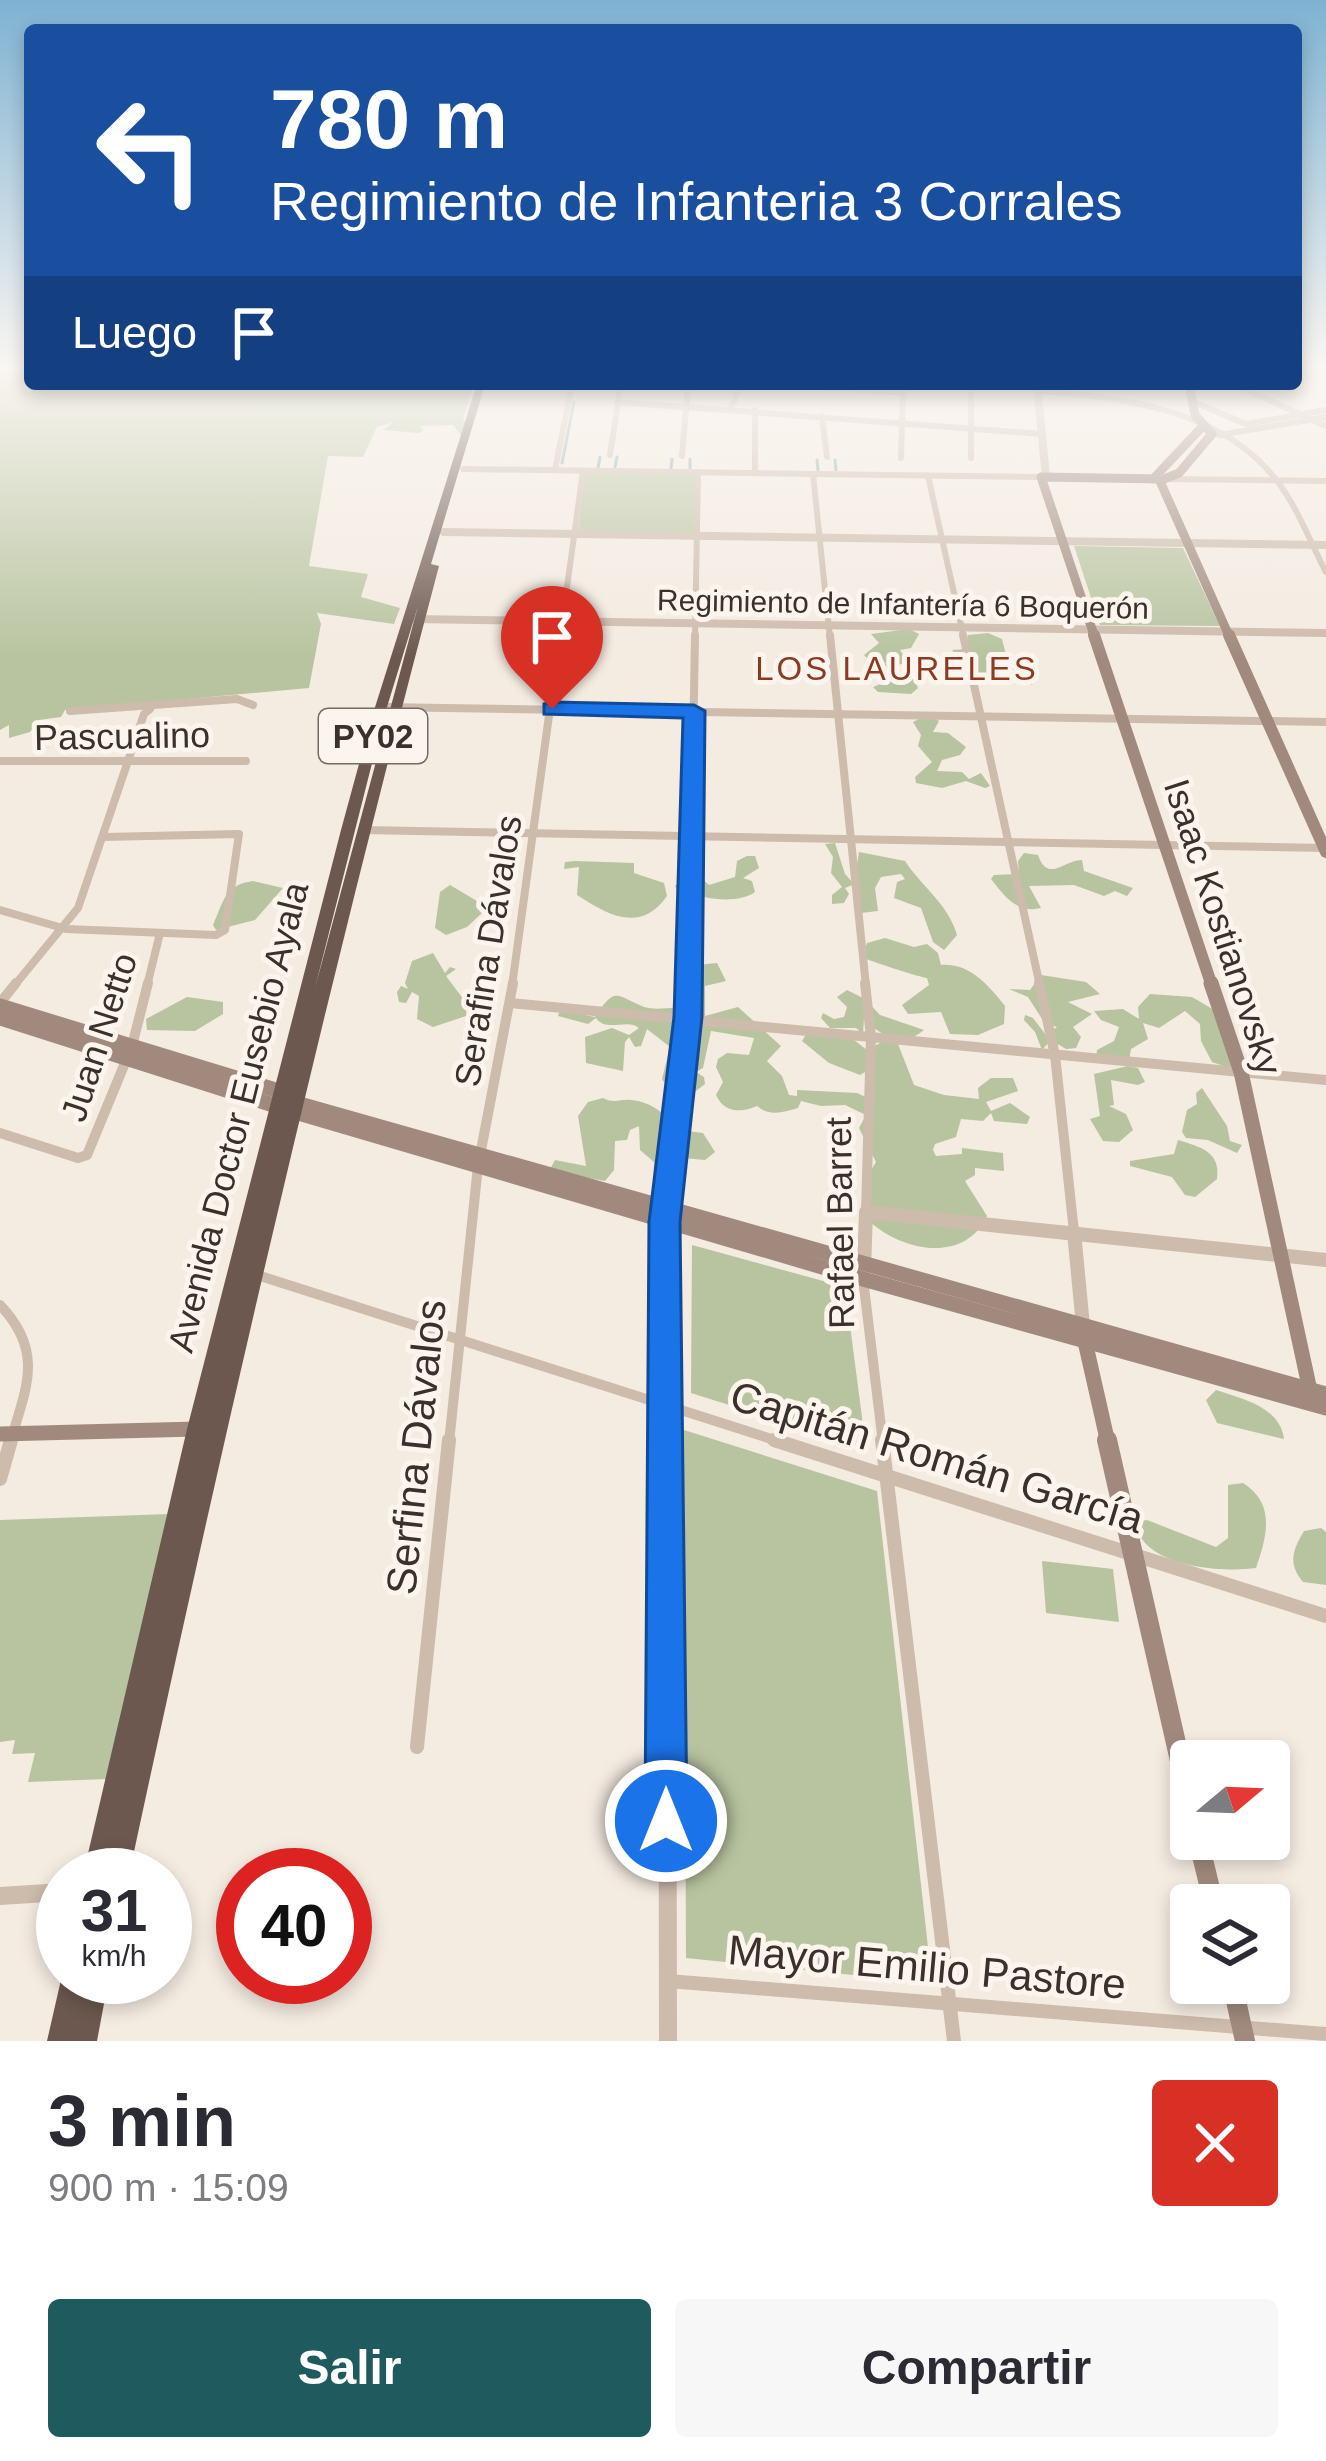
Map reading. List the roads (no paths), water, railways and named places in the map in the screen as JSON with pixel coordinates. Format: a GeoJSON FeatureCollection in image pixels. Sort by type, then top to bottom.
{"type":"FeatureCollection","features":[{"type":"Feature","properties":{"kind":"highway","name":"Avenida Doctor Eusebio Ayala"},"geometry":{"type":"LineString","coordinates":[[123,1848],[254,1274],[288,1102],[388,707],[458,466]]}},
{"type":"Feature","properties":{"kind":"highway","name":"Avenida Doctor Eusebio Ayala"},"geometry":{"type":"LineString","coordinates":[[439,532],[463,469]]}},
{"type":"Feature","properties":{"kind":"highway","name":"Avenida Doctor Eusebio Ayala"},"geometry":{"type":"LineString","coordinates":[[101,1848],[197,1429],[362,830],[388,707]]}},
{"type":"Feature","properties":{"kind":"highway"},"geometry":{"type":"LineString","coordinates":[[60,2041],[68,2004]]}},
{"type":"Feature","properties":{"kind":"highway"},"geometry":{"type":"LineString","coordinates":[[84,2041],[92,2004]]}},
{"type":"Feature","properties":{"kind":"main road"},"geometry":{"type":"LineString","coordinates":[[1159,479],[1170,466]]}},
{"type":"Feature","properties":{"kind":"main road"},"geometry":{"type":"LineString","coordinates":[[1043,477],[1159,479],[1185,466]]}},
{"type":"Feature","properties":{"kind":"main road","name":"Isaac Kostianovsky"},"geometry":{"type":"LineString","coordinates":[[1043,477],[1241,1072],[1319,1399]]}},
{"type":"Feature","properties":{"kind":"main road"},"geometry":{"type":"LineString","coordinates":[[1159,479],[1325,850]]}},
{"type":"Feature","properties":{"kind":"main road"},"geometry":{"type":"LineString","coordinates":[[0,1005],[130,1051],[480,1160],[1319,1399]]}},
{"type":"Feature","properties":{"kind":"main road"},"geometry":{"type":"LineString","coordinates":[[0,1018],[130,1051]]}},
{"type":"Feature","properties":{"kind":"main road"},"geometry":{"type":"LineString","coordinates":[[1084,1334],[1174,1740]]}},
{"type":"Feature","properties":{"kind":"main road"},"geometry":{"type":"LineString","coordinates":[[6,1434],[197,1429]]}},
{"type":"Feature","properties":{"kind":"main road"},"geometry":{"type":"LineString","coordinates":[[1237,2004],[1244,2036]]}},
{"type":"Feature","properties":{"kind":"street"},"geometry":{"type":"LineString","coordinates":[[755,466],[755,472]]}},
{"type":"Feature","properties":{"kind":"street"},"geometry":{"type":"LineString","coordinates":[[463,469],[1043,477],[1043,466]]}},
{"type":"Feature","properties":{"kind":"street"},"geometry":{"type":"LineString","coordinates":[[1260,466],[1276,480],[1326,572]]}},
{"type":"Feature","properties":{"kind":"street","name":"Serafina Dávalos"},"geometry":{"type":"LineString","coordinates":[[480,1160],[510,1003],[583,471]]}},
{"type":"Feature","properties":{"kind":"street"},"geometry":{"type":"LineString","coordinates":[[668,2041],[666,1215],[688,1017],[698,472]]}},
{"type":"Feature","properties":{"kind":"street","name":"Rafael Barret"},"geometry":{"type":"LineString","coordinates":[[813,474],[871,1037],[864,1272],[954,2041]]}},
{"type":"Feature","properties":{"kind":"street"},"geometry":{"type":"LineString","coordinates":[[928,476],[1054,1055],[1084,1334]]}},
{"type":"Feature","properties":{"kind":"street"},"geometry":{"type":"LineString","coordinates":[[1159,479],[1326,481]]}},
{"type":"Feature","properties":{"kind":"street"},"geometry":{"type":"LineString","coordinates":[[439,532],[1326,545]]}},
{"type":"Feature","properties":{"kind":"street","name":"Regimiento de Infantería 6 Boquerón"},"geometry":{"type":"LineString","coordinates":[[413,620],[1326,633]]}},
{"type":"Feature","properties":{"kind":"street"},"geometry":{"type":"LineString","coordinates":[[70,711],[150,709],[237,699],[253,706]]}},
{"type":"Feature","properties":{"kind":"street"},"geometry":{"type":"LineString","coordinates":[[388,707],[1326,722]]}},
{"type":"Feature","properties":{"kind":"street"},"geometry":{"type":"LineString","coordinates":[[0,1005],[66,928],[150,709]]}},
{"type":"Feature","properties":{"kind":"street","name":"Pascualino"},"geometry":{"type":"LineString","coordinates":[[0,761],[246,761]]}},
{"type":"Feature","properties":{"kind":"street"},"geometry":{"type":"LineString","coordinates":[[0,775],[12,764]]}},
{"type":"Feature","properties":{"kind":"street"},"geometry":{"type":"LineString","coordinates":[[362,830],[1325,850]]}},
{"type":"Feature","properties":{"kind":"street"},"geometry":{"type":"LineString","coordinates":[[0,910],[66,928],[223,933],[238,834],[104,837]]}},
{"type":"Feature","properties":{"kind":"street","name":"Juan Netto"},"geometry":{"type":"LineString","coordinates":[[0,1133],[77,1158],[87,1155],[130,1051],[160,933]]}},
{"type":"Feature","properties":{"kind":"street"},"geometry":{"type":"LineString","coordinates":[[510,1003],[1326,1080]]}},
{"type":"Feature","properties":{"kind":"street","name":"Serfina Dávalos"},"geometry":{"type":"LineString","coordinates":[[418,1748],[480,1160]]}},
{"type":"Feature","properties":{"kind":"street"},"geometry":{"type":"LineString","coordinates":[[866,1212],[1326,1260]]}},
{"type":"Feature","properties":{"kind":"street","name":"Capitán Román García"},"geometry":{"type":"LineString","coordinates":[[254,1274],[1326,1616]]}},
{"type":"Feature","properties":{"kind":"street"},"geometry":{"type":"LineString","coordinates":[[0,1305],[22,1328],[29,1375],[6,1434],[0,1479]]}},
{"type":"Feature","properties":{"kind":"street"},"geometry":{"type":"LineString","coordinates":[[0,1896],[36,1894]]}},
{"type":"Feature","properties":{"kind":"street","name":"Mayor Emilio Pastore"},"geometry":{"type":"LineString","coordinates":[[666,1981],[1244,2036],[1326,2034]]}},
{"type":"Feature","properties":{"kind":"district","name":"LOS LAURELES"},"geometry":{"type":"Point","coordinates":[897,668]}}]}
